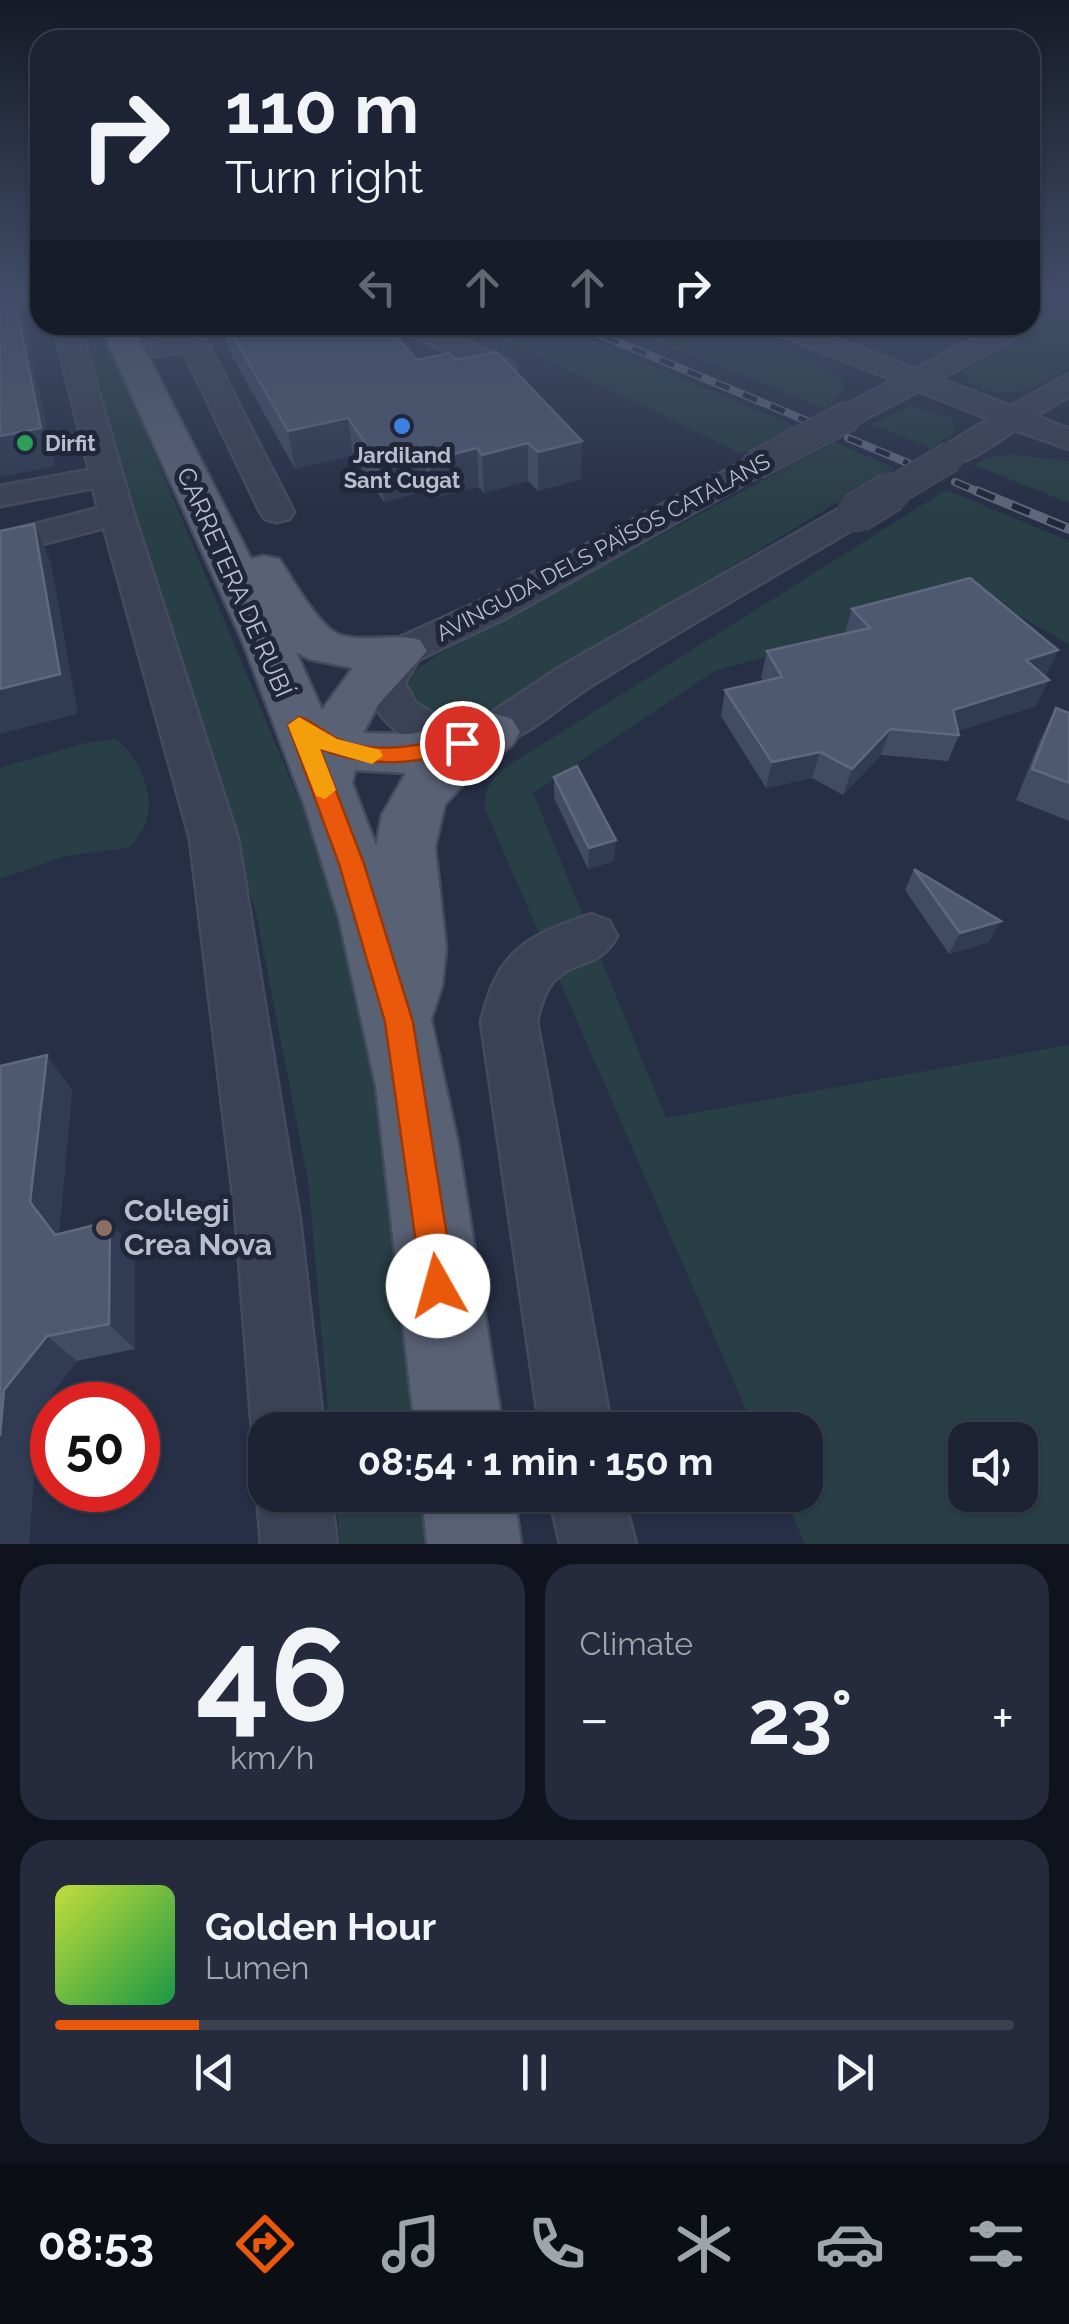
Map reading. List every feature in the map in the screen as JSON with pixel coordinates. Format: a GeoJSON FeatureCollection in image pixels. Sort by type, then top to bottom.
{"type":"FeatureCollection","features":[{"type":"Feature","properties":{"kind":"main road","name":"CARRETERA DE RUBÍ"},"geometry":{"type":"LineString","coordinates":[[135,367],[212,522],[318,754],[361,891],[399,1022],[456,1412]]}},
{"type":"Feature","properties":{"kind":"main road"},"geometry":{"type":"LineString","coordinates":[[212,522],[262,569],[306,639],[323,649],[349,654],[403,651]]}},
{"type":"Feature","properties":{"kind":"main road"},"geometry":{"type":"LineString","coordinates":[[318,754],[372,677],[403,651]]}},
{"type":"Feature","properties":{"kind":"main road"},"geometry":{"type":"LineString","coordinates":[[318,754],[417,754],[494,732]]}},
{"type":"Feature","properties":{"kind":"main road"},"geometry":{"type":"LineString","coordinates":[[399,1022],[413,974],[414,928],[403,837],[419,797],[452,763],[494,732]]}},
{"type":"Feature","properties":{"kind":"main road"},"geometry":{"type":"LineString","coordinates":[[470,1512],[474,1544]]}},
{"type":"Feature","properties":{"kind":"street"},"geometry":{"type":"LineString","coordinates":[[77,367],[214,840],[268,1220],[286,1412]]}},
{"type":"Feature","properties":{"kind":"street"},"geometry":{"type":"LineString","coordinates":[[219,367],[277,512]]}},
{"type":"Feature","properties":{"kind":"street"},"geometry":{"type":"LineString","coordinates":[[881,367],[1069,440]]}},
{"type":"Feature","properties":{"kind":"street","name":"AVINGUDA DELS PAÏSOS CATALANS"},"geometry":{"type":"LineString","coordinates":[[403,651],[492,610],[941,367]]}},
{"type":"Feature","properties":{"kind":"street"},"geometry":{"type":"LineString","coordinates":[[403,651],[389,668],[384,683],[389,700],[407,720],[450,738],[494,732],[578,676],[1069,383]]}},
{"type":"Feature","properties":{"kind":"street"},"geometry":{"type":"LineString","coordinates":[[0,496],[112,495]]}},
{"type":"Feature","properties":{"kind":"street"},"geometry":{"type":"LineString","coordinates":[[0,544],[112,495]]}},
{"type":"Feature","properties":{"kind":"street"},"geometry":{"type":"LineString","coordinates":[[573,1412],[509,1022],[514,996],[535,960],[591,936]]}},
{"type":"Feature","properties":{"kind":"street"},"geometry":{"type":"LineString","coordinates":[[295,1512],[298,1544]]}},
{"type":"Feature","properties":{"kind":"street"},"geometry":{"type":"LineString","coordinates":[[590,1512],[598,1544]]}},
{"type":"Feature","properties":{"kind":"shaded area"},"geometry":{"type":"Polygon","coordinates":[[[93,367],[119,367],[335,886],[398,1204],[424,1412],[328,1412],[309,1186],[257,917],[93,367]]]}},
{"type":"Feature","properties":{"kind":"shaded area"},"geometry":{"type":"Polygon","coordinates":[[[561,367],[655,367],[795,426],[741,453],[561,367]]]}},
{"type":"Feature","properties":{"kind":"shaded area"},"geometry":{"type":"Polygon","coordinates":[[[721,367],[826,367],[844,382],[844,392],[825,409],[721,367]]]}},
{"type":"Feature","properties":{"kind":"shaded area"},"geometry":{"type":"Polygon","coordinates":[[[971,367],[1069,367],[1032,387],[1008,393],[982,389],[968,382],[965,372],[971,367]]]}},
{"type":"Feature","properties":{"kind":"shaded area"},"geometry":{"type":"Polygon","coordinates":[[[910,406],[951,418],[955,432],[931,448],[872,424],[910,406]]]}},
{"type":"Feature","properties":{"kind":"shaded area"},"geometry":{"type":"Polygon","coordinates":[[[834,442],[895,468],[493,709],[468,718],[444,719],[423,710],[414,701],[407,689],[414,672],[434,657],[834,442]]]}},
{"type":"Feature","properties":{"kind":"shaded area"},"geometry":{"type":"Polygon","coordinates":[[[1009,454],[1069,461],[1069,503],[974,465],[1009,454]]]}},
{"type":"Feature","properties":{"kind":"shaded area"},"geometry":{"type":"Polygon","coordinates":[[[946,490],[1069,541],[1069,644],[985,596],[714,671],[533,793],[666,1118],[1069,1045],[1069,1544],[805,1544],[791,1512],[823,1512],[823,1412],[747,1412],[485,809],[485,797],[494,778],[946,490]]]}},
{"type":"Feature","properties":{"kind":"shaded area"},"geometry":{"type":"Polygon","coordinates":[[[116,739],[139,767],[149,804],[143,830],[130,847],[62,857],[0,879],[0,768],[85,743],[116,739]]]}},
{"type":"Feature","properties":{"kind":"shaded area"},"geometry":{"type":"Polygon","coordinates":[[[337,1512],[436,1512],[440,1544],[340,1544],[337,1512]]]}},
{"type":"Feature","properties":{"kind":"building"},"geometry":{"type":"Polygon","coordinates":[[[0,367],[29,367],[41,428],[0,436],[0,367]]]}},
{"type":"Feature","properties":{"kind":"building"},"geometry":{"type":"Polygon","coordinates":[[[251,367],[511,367],[582,441],[538,452],[528,443],[482,455],[477,448],[429,460],[424,452],[379,463],[348,418],[288,431],[251,367]]]}},
{"type":"Feature","properties":{"kind":"building"},"geometry":{"type":"Polygon","coordinates":[[[34,524],[60,674],[0,689],[0,531],[34,524]]]}},
{"type":"Feature","properties":{"kind":"building"},"geometry":{"type":"Polygon","coordinates":[[[970,578],[1058,650],[1026,660],[1049,680],[953,710],[959,735],[890,729],[852,769],[820,752],[772,762],[725,690],[782,677],[767,651],[870,628],[852,609],[970,578]]]}},
{"type":"Feature","properties":{"kind":"building"},"geometry":{"type":"Polygon","coordinates":[[[1056,708],[1069,713],[1069,783],[1032,769],[1056,708]]]}},
{"type":"Feature","properties":{"kind":"building"},"geometry":{"type":"Polygon","coordinates":[[[577,766],[616,840],[589,848],[554,777],[577,766]]]}},
{"type":"Feature","properties":{"kind":"building"},"geometry":{"type":"Polygon","coordinates":[[[914,869],[1001,921],[960,933],[914,869]]]}},
{"type":"Feature","properties":{"kind":"building"},"geometry":{"type":"Polygon","coordinates":[[[47,1055],[30,1202],[55,1235],[110,1221],[109,1324],[47,1336],[4,1390],[0,1436],[0,1066],[47,1055]]]}},
{"type":"Feature","properties":{"kind":"railway"},"geometry":{"type":"LineString","coordinates":[[678,367],[807,421]]}},
{"type":"Feature","properties":{"kind":"railway"},"geometry":{"type":"LineString","coordinates":[[848,438],[908,463]]}},
{"type":"Feature","properties":{"kind":"railway"},"geometry":{"type":"LineString","coordinates":[[955,482],[983,494]]}},
{"type":"Feature","properties":{"kind":"railway"},"geometry":{"type":"LineString","coordinates":[[977,491],[1069,529]]}},
{"type":"Feature","properties":{"kind":"slow traffic"},"geometry":{"type":"LineString","coordinates":[[325,790],[299,725],[330,745],[372,756]]}},
{"type":"Feature","properties":{"kind":"place","name":"Jardiland Sant Cugat"},"geometry":{"type":"Point","coordinates":[402,426]}},
{"type":"Feature","properties":{"kind":"place","name":"Dirfit"},"geometry":{"type":"Point","coordinates":[25,443]}},
{"type":"Feature","properties":{"kind":"place","name":"Col·legi Crea Nova"},"geometry":{"type":"Point","coordinates":[104,1228]}},
{"type":"Feature","properties":{"kind":"route"},"geometry":{"type":"LineString","coordinates":[[438,1286],[399,1022],[352,864],[299,725],[330,745],[373,756],[417,754],[462,743]]}}]}
